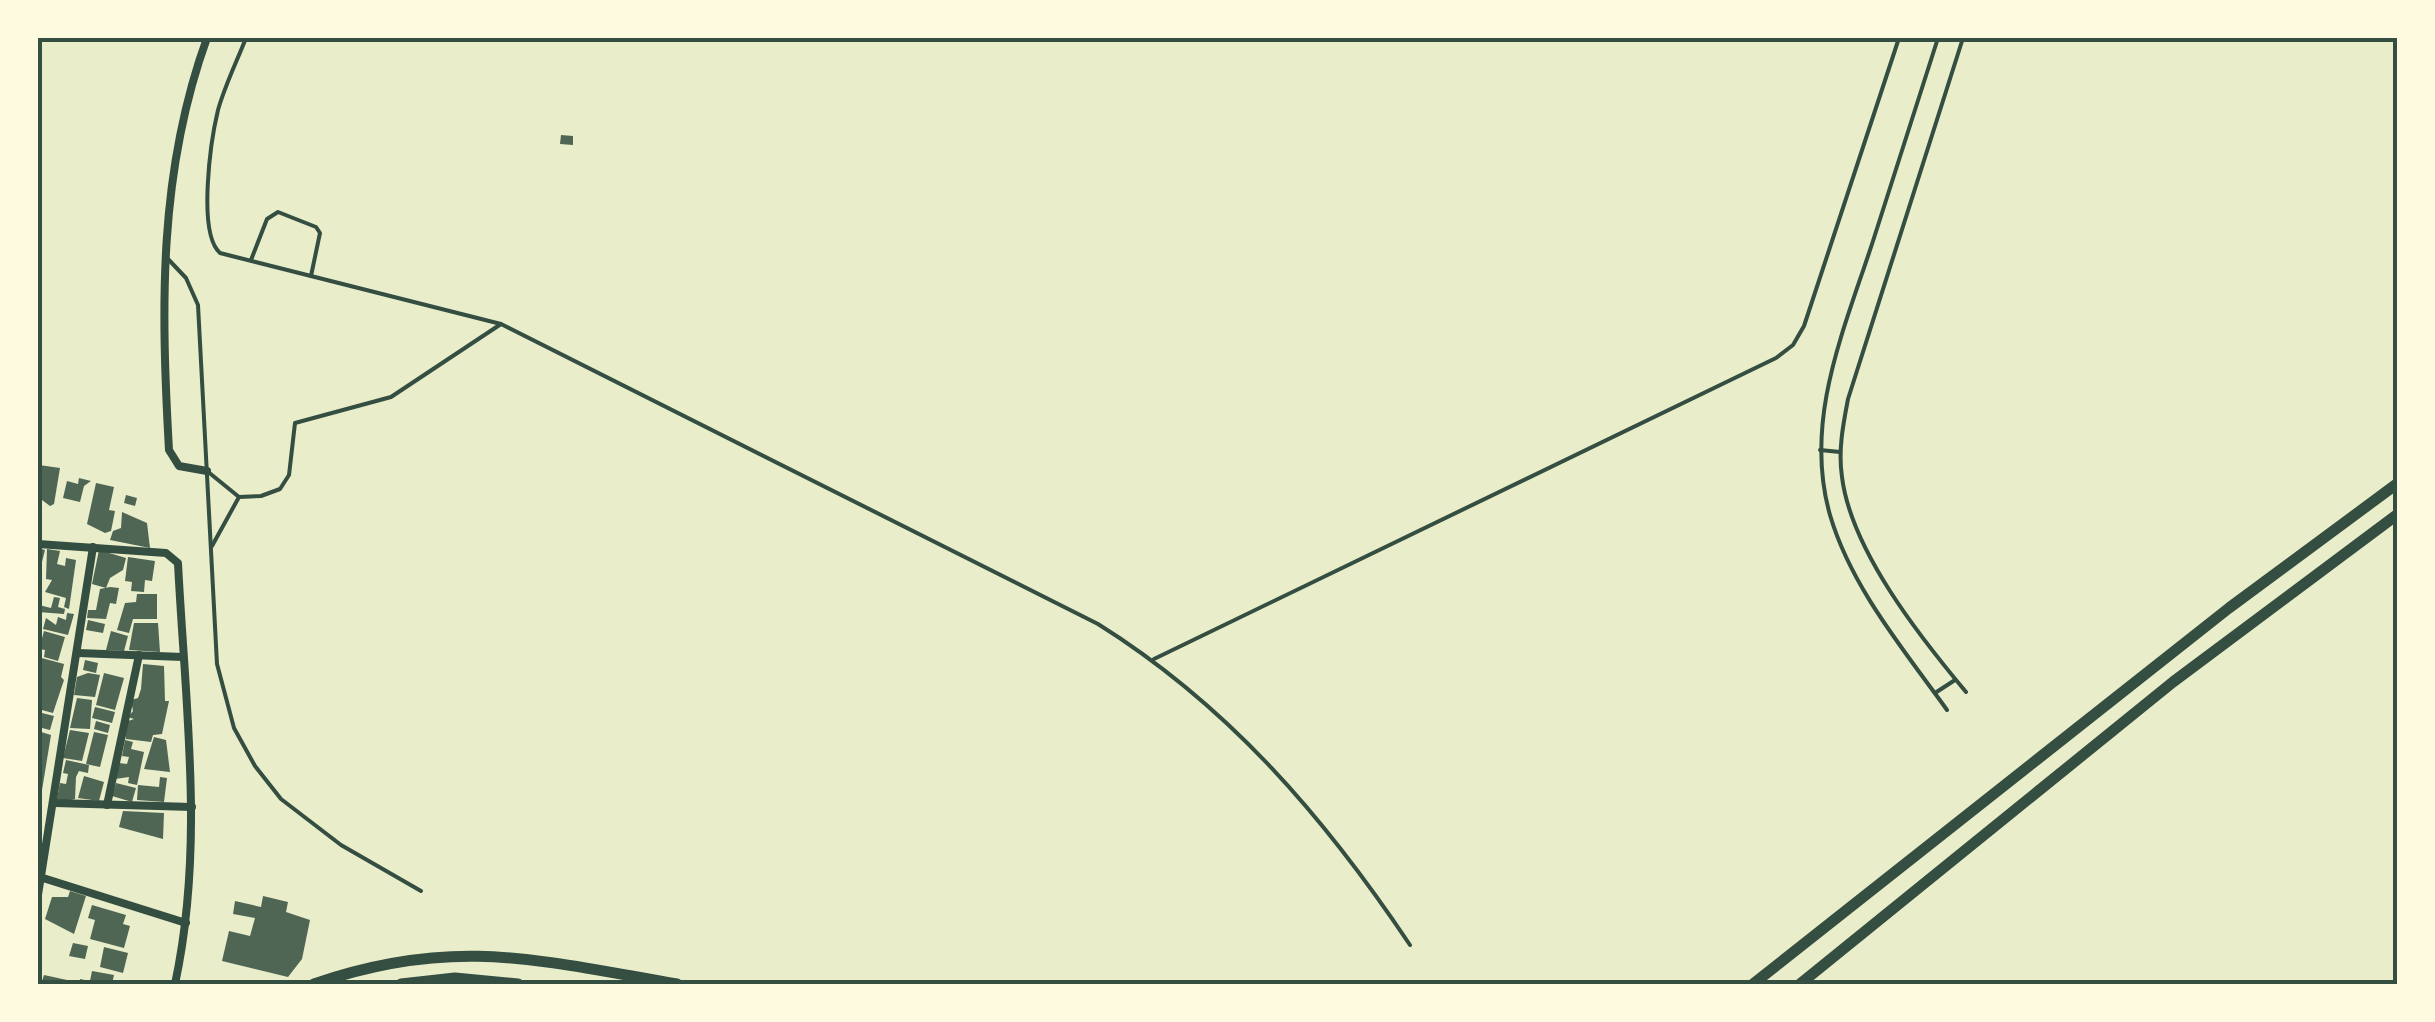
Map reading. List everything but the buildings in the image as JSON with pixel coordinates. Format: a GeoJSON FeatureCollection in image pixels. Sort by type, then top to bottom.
{"type":"FeatureCollection","features":[{"type":"Feature","properties":{"kind":"main road"},"geometry":{"type":"LineString","coordinates":[[1753,984],[2229,608],[2398,482]]}},
{"type":"Feature","properties":{"kind":"main road"},"geometry":{"type":"LineString","coordinates":[[1800,984],[2173,682],[2398,514]]}},
{"type":"Feature","properties":{"kind":"main road"},"geometry":{"type":"LineString","coordinates":[[314,984],[373,964],[477,954],[676,984]]}},
{"type":"Feature","properties":{"kind":"main road"},"geometry":{"type":"LineString","coordinates":[[401,984],[455,978],[518,984]]}},
{"type":"Feature","properties":{"kind":"street"},"geometry":{"type":"LineString","coordinates":[[206,472],[179,466],[169,450],[163,255],[178,138],[207,38]]}},
{"type":"Feature","properties":{"kind":"street"},"geometry":{"type":"LineString","coordinates":[[38,544],[174,556],[178,564],[192,807],[186,923],[176,984]]}},
{"type":"Feature","properties":{"kind":"street"},"geometry":{"type":"LineString","coordinates":[[38,895],[93,546]]}},
{"type":"Feature","properties":{"kind":"street"},"geometry":{"type":"LineString","coordinates":[[78,654],[182,657]]}},
{"type":"Feature","properties":{"kind":"street"},"geometry":{"type":"LineString","coordinates":[[107,804],[140,656]]}},
{"type":"Feature","properties":{"kind":"street"},"geometry":{"type":"LineString","coordinates":[[54,803],[192,807]]}},
{"type":"Feature","properties":{"kind":"street"},"geometry":{"type":"LineString","coordinates":[[42,878],[186,923]]}},
{"type":"Feature","properties":{"kind":"lane"},"geometry":{"type":"LineString","coordinates":[[246,38],[218,111],[208,186],[214,248],[250,262],[501,324],[1098,624],[1154,659],[1228,721],[1296,790],[1356,865],[1410,946]]}},
{"type":"Feature","properties":{"kind":"lane"},"geometry":{"type":"LineString","coordinates":[[1154,659],[1776,358],[1794,345],[1804,326],[1899,38]]}},
{"type":"Feature","properties":{"kind":"lane"},"geometry":{"type":"LineString","coordinates":[[1938,38],[1832,368],[1820,450],[1827,504],[1845,554],[1947,710]]}},
{"type":"Feature","properties":{"kind":"lane"},"geometry":{"type":"LineString","coordinates":[[1962,38],[1852,387],[1840,452],[1846,500],[1864,544],[1966,692]]}},
{"type":"Feature","properties":{"kind":"lane"},"geometry":{"type":"LineString","coordinates":[[250,262],[267,219],[278,212],[316,227],[320,233],[310,276]]}},
{"type":"Feature","properties":{"kind":"lane"},"geometry":{"type":"LineString","coordinates":[[163,255],[186,278],[198,305],[220,688],[234,728],[254,766],[282,799],[314,827],[421,891]]}},
{"type":"Feature","properties":{"kind":"lane"},"geometry":{"type":"LineString","coordinates":[[206,472],[239,497],[261,496],[280,489],[289,475],[295,423],[391,397],[501,324]]}},
{"type":"Feature","properties":{"kind":"lane"},"geometry":{"type":"LineString","coordinates":[[1820,450],[1840,452]]}},
{"type":"Feature","properties":{"kind":"lane"},"geometry":{"type":"LineString","coordinates":[[210,550],[239,497]]}},
{"type":"Feature","properties":{"kind":"lane"},"geometry":{"type":"LineString","coordinates":[[1935,693],[1956,680]]}}]}
